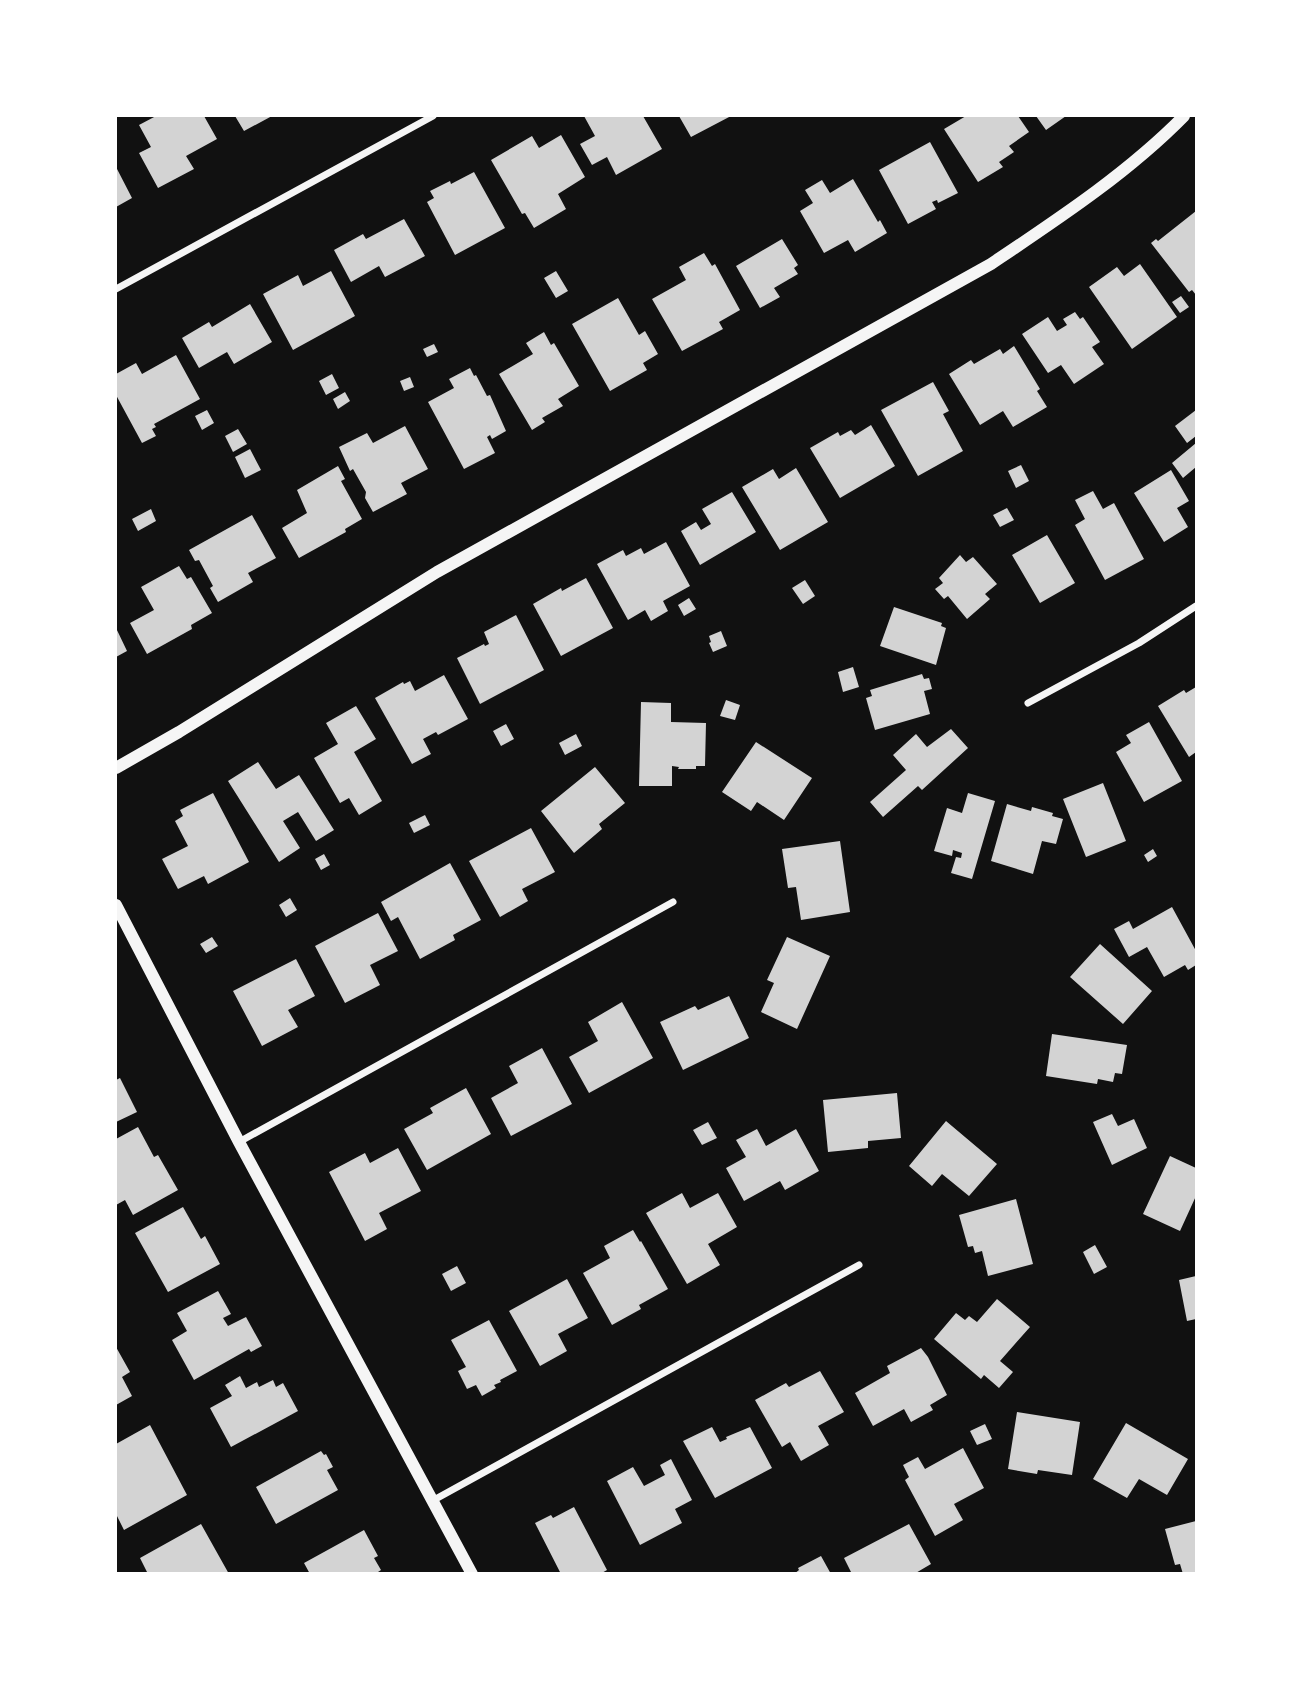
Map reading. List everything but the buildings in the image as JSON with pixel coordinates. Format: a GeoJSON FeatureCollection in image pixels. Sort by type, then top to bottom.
{"type":"FeatureCollection","features":[{"type":"Feature","properties":{"kind":"street"},"geometry":{"type":"LineString","coordinates":[[116,289],[433,116]]}},
{"type":"Feature","properties":{"kind":"street"},"geometry":{"type":"LineString","coordinates":[[116,768],[179,732],[437,572],[991,264],[1058,219],[1121,171],[1184,116]]}},
{"type":"Feature","properties":{"kind":"street"},"geometry":{"type":"LineString","coordinates":[[1028,703],[1139,643],[1196,606]]}},
{"type":"Feature","properties":{"kind":"street"},"geometry":{"type":"LineString","coordinates":[[239,1142],[673,902]]}},
{"type":"Feature","properties":{"kind":"street"},"geometry":{"type":"LineString","coordinates":[[116,905],[239,1142],[472,1573]]}},
{"type":"Feature","properties":{"kind":"street"},"geometry":{"type":"LineString","coordinates":[[432,1500],[859,1265]]}}]}
